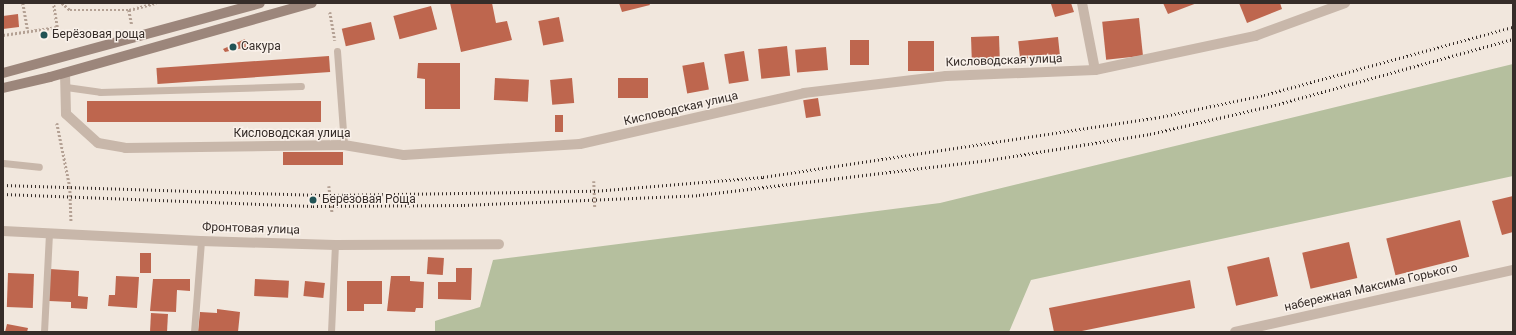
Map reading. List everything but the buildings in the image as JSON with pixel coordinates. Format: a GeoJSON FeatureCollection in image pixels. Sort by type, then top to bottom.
{"type":"FeatureCollection","features":[{"type":"Feature","properties":{"kind":"main road"},"geometry":{"type":"LineString","coordinates":[[3,73],[260,3]]}},
{"type":"Feature","properties":{"kind":"main road"},"geometry":{"type":"LineString","coordinates":[[3,88],[65,73],[312,3]]}},
{"type":"Feature","properties":{"kind":"street"},"geometry":{"type":"LineString","coordinates":[[1082,3],[1095,70]]}},
{"type":"Feature","properties":{"kind":"street","name":"Кисловодская улица"},"geometry":{"type":"LineString","coordinates":[[65,73],[66,114],[98,143],[125,148],[344,145],[404,155],[580,144],[804,93],[946,76],[1095,70],[1254,36],[1345,3]]}},
{"type":"Feature","properties":{"kind":"street","name":"Фронтовая улица"},"geometry":{"type":"LineString","coordinates":[[3,231],[71,233],[201,241],[335,245],[499,244]]}},
{"type":"Feature","properties":{"kind":"street","name":"набережная Максима Горького"},"geometry":{"type":"LineString","coordinates":[[1235,332],[1513,270]]}},
{"type":"Feature","properties":{"kind":"lane"},"geometry":{"type":"LineString","coordinates":[[337,51],[344,145]]}},
{"type":"Feature","properties":{"kind":"lane"},"geometry":{"type":"LineString","coordinates":[[66,87],[100,92],[301,86]]}},
{"type":"Feature","properties":{"kind":"lane"},"geometry":{"type":"LineString","coordinates":[[3,163],[39,167]]}},
{"type":"Feature","properties":{"kind":"lane"},"geometry":{"type":"LineString","coordinates":[[44,332],[49,233]]}},
{"type":"Feature","properties":{"kind":"lane"},"geometry":{"type":"LineString","coordinates":[[194,332],[201,241]]}},
{"type":"Feature","properties":{"kind":"lane"},"geometry":{"type":"LineString","coordinates":[[331,332],[335,245]]}},
{"type":"Feature","properties":{"kind":"path"},"geometry":{"type":"LineString","coordinates":[[23,3],[28,31]]}},
{"type":"Feature","properties":{"kind":"path"},"geometry":{"type":"LineString","coordinates":[[3,34],[57,27],[53,3]]}},
{"type":"Feature","properties":{"kind":"path"},"geometry":{"type":"LineString","coordinates":[[62,3],[70,10],[129,10],[156,3]]}},
{"type":"Feature","properties":{"kind":"path"},"geometry":{"type":"LineString","coordinates":[[330,12],[337,51]]}},
{"type":"Feature","properties":{"kind":"path"},"geometry":{"type":"LineString","coordinates":[[56,121],[70,187],[71,233]]}},
{"type":"Feature","properties":{"kind":"path"},"geometry":{"type":"LineString","coordinates":[[594,181],[595,208]]}},
{"type":"Feature","properties":{"kind":"path"},"geometry":{"type":"LineString","coordinates":[[329,186],[332,212]]}},
{"type":"Feature","properties":{"kind":"green space"},"geometry":{"type":"Polygon","coordinates":[[[1513,64],[1513,176],[1031,280],[1009,332],[435,332],[435,321],[480,307],[493,260],[940,203],[1513,64]]]}},
{"type":"Feature","properties":{"kind":"railway"},"geometry":{"type":"LineString","coordinates":[[3,185],[330,195],[594,191],[763,177],[1155,118],[1264,95],[1513,27]]}},
{"type":"Feature","properties":{"kind":"railway"},"geometry":{"type":"LineString","coordinates":[[3,194],[313,206],[464,205],[699,195],[989,160],[1150,134],[1275,105],[1513,39]]}},
{"type":"Feature","properties":{"kind":"place","name":"Берёзовая роща"},"geometry":{"type":"Point","coordinates":[44,35]}},
{"type":"Feature","properties":{"kind":"place","name":"Сакура"},"geometry":{"type":"Point","coordinates":[233,47]}},
{"type":"Feature","properties":{"kind":"place","name":"Берёзовая Роща"},"geometry":{"type":"Point","coordinates":[313,200]}}]}
